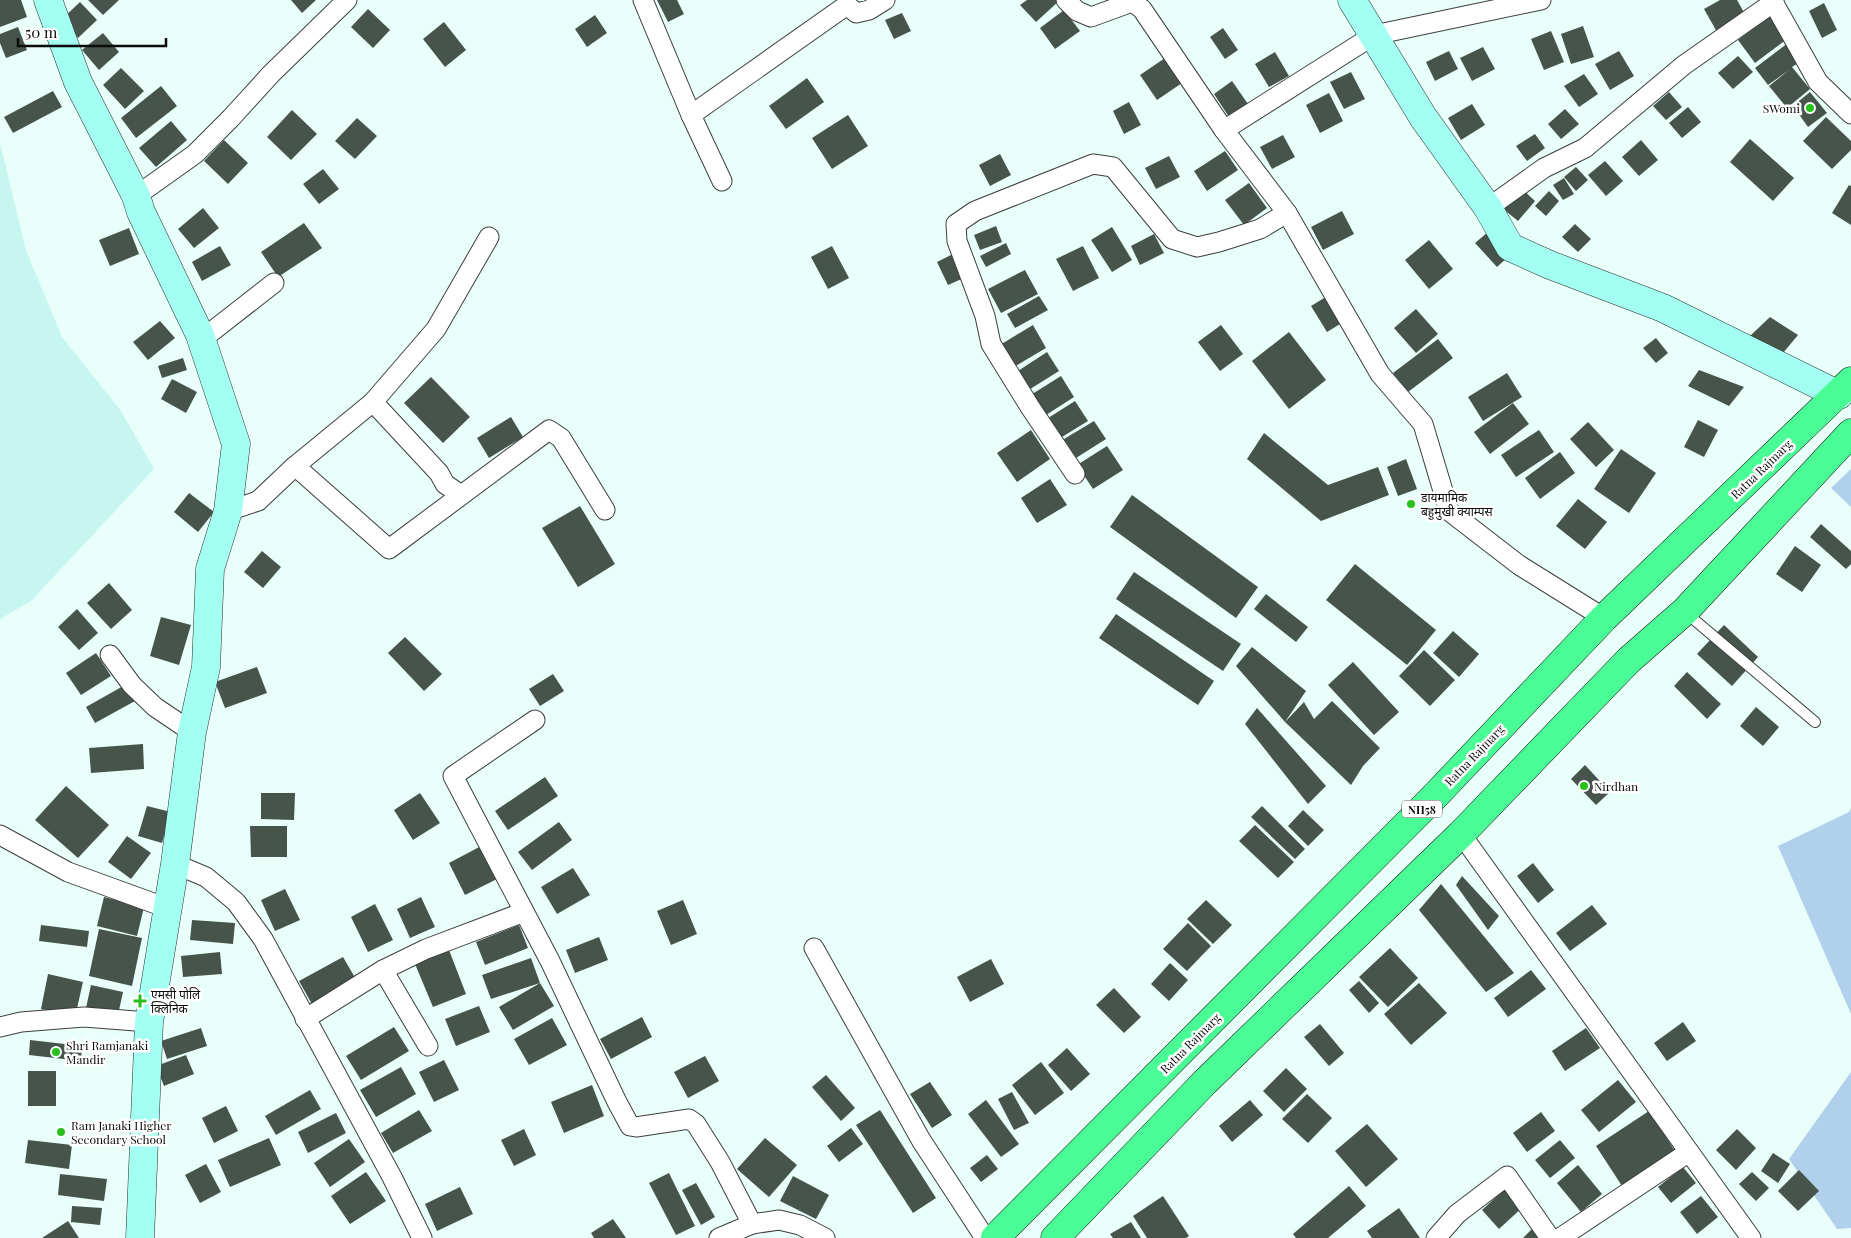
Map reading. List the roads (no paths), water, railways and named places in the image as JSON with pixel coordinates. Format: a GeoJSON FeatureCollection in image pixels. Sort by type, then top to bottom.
{"type":"FeatureCollection","features":[{"type":"Feature","properties":{"kind":"highway","name":"Ratna Rajmarg"},"geometry":{"type":"LineString","coordinates":[[995,1238],[1433,798],[1604,618],[1845,388]]}},
{"type":"Feature","properties":{"kind":"highway"},"geometry":{"type":"LineString","coordinates":[[1055,1238],[1206,1082],[1461,834],[1629,660],[1684,611],[1851,432]]}},
{"type":"Feature","properties":{"kind":"street"},"geometry":{"type":"LineString","coordinates":[[48,0],[78,82],[136,196],[141,212],[201,340],[236,444],[228,511],[210,569],[206,667],[192,732],[175,864],[149,1022],[140,1238]]}},
{"type":"Feature","properties":{"kind":"street"},"geometry":{"type":"LineString","coordinates":[[136,196],[195,154],[271,74],[347,0]]}},
{"type":"Feature","properties":{"kind":"street"},"geometry":{"type":"LineString","coordinates":[[643,0],[722,181]]}},
{"type":"Feature","properties":{"kind":"street"},"geometry":{"type":"LineString","coordinates":[[692,115],[847,5],[856,12],[869,10],[885,0]]}},
{"type":"Feature","properties":{"kind":"street"},"geometry":{"type":"LineString","coordinates":[[1066,0],[1077,11],[1091,17],[1132,2],[1142,9],[1224,130],[1287,213],[1380,374],[1423,424],[1448,511],[1519,565],[1604,618]]}},
{"type":"Feature","properties":{"kind":"street"},"geometry":{"type":"LineString","coordinates":[[1352,0],[1423,117],[1488,208],[1510,247],[1550,266],[1663,308],[1845,388]]}},
{"type":"Feature","properties":{"kind":"street"},"geometry":{"type":"LineString","coordinates":[[1224,130],[1374,35],[1541,0]]}},
{"type":"Feature","properties":{"kind":"street"},"geometry":{"type":"LineString","coordinates":[[1488,208],[1544,168],[1585,148],[1684,65],[1773,1],[1818,82],[1851,114]]}},
{"type":"Feature","properties":{"kind":"street"},"geometry":{"type":"LineString","coordinates":[[1075,474],[991,344],[985,316],[956,242],[956,224],[975,211],[1093,164],[1114,167],[1172,239],[1197,247],[1219,242],[1260,228],[1287,213]]}},
{"type":"Feature","properties":{"kind":"street"},"geometry":{"type":"LineString","coordinates":[[228,511],[258,501],[296,466],[373,402],[436,329],[489,237]]}},
{"type":"Feature","properties":{"kind":"street"},"geometry":{"type":"LineString","coordinates":[[201,340],[274,283]]}},
{"type":"Feature","properties":{"kind":"street"},"geometry":{"type":"LineString","coordinates":[[373,402],[440,473],[445,484],[461,495]]}},
{"type":"Feature","properties":{"kind":"street"},"geometry":{"type":"LineString","coordinates":[[296,466],[389,549],[549,430],[561,438],[606,510]]}},
{"type":"Feature","properties":{"kind":"street"},"geometry":{"type":"LineString","coordinates":[[110,655],[132,686],[155,707],[192,732]]}},
{"type":"Feature","properties":{"kind":"street"},"geometry":{"type":"LineString","coordinates":[[535,720],[453,776],[550,961],[630,1126],[636,1127],[690,1119],[696,1124],[720,1162],[752,1224]]}},
{"type":"Feature","properties":{"kind":"street"},"geometry":{"type":"LineString","coordinates":[[1461,834],[1751,1238]]}},
{"type":"Feature","properties":{"kind":"street"},"geometry":{"type":"LineString","coordinates":[[0,835],[68,872],[167,908]]}},
{"type":"Feature","properties":{"kind":"street"},"geometry":{"type":"LineString","coordinates":[[175,864],[206,877],[236,902],[263,939],[392,1177],[422,1238]]}},
{"type":"Feature","properties":{"kind":"street"},"geometry":{"type":"LineString","coordinates":[[305,1019],[383,970],[426,949],[524,912]]}},
{"type":"Feature","properties":{"kind":"street"},"geometry":{"type":"LineString","coordinates":[[814,948],[921,1140],[985,1238]]}},
{"type":"Feature","properties":{"kind":"street"},"geometry":{"type":"LineString","coordinates":[[383,970],[428,1046]]}},
{"type":"Feature","properties":{"kind":"street"},"geometry":{"type":"LineString","coordinates":[[0,1027],[21,1022],[84,1017],[149,1022]]}},
{"type":"Feature","properties":{"kind":"street"},"geometry":{"type":"LineString","coordinates":[[1560,1238],[1690,1152]]}},
{"type":"Feature","properties":{"kind":"street"},"geometry":{"type":"LineString","coordinates":[[1436,1238],[1457,1214],[1507,1176],[1550,1238]]}},
{"type":"Feature","properties":{"kind":"street"},"geometry":{"type":"LineString","coordinates":[[719,1238],[752,1224],[779,1220],[800,1224],[825,1238]]}},
{"type":"Feature","properties":{"kind":"lane"},"geometry":{"type":"LineString","coordinates":[[1684,611],[1815,722]]}},
{"type":"Feature","properties":{"kind":"place","name":"SWomi"},"geometry":{"type":"Point","coordinates":[1810,108]}},
{"type":"Feature","properties":{"kind":"place","name":"डायमामिक बहुमुखी क्याम्पस"},"geometry":{"type":"Point","coordinates":[1411,504]}},
{"type":"Feature","properties":{"kind":"place","name":"Nirdhan"},"geometry":{"type":"Point","coordinates":[1584,786]}},
{"type":"Feature","properties":{"kind":"place","name":"एमसी पोलि क्लिनिक"},"geometry":{"type":"Point","coordinates":[140,1001]}},
{"type":"Feature","properties":{"kind":"place","name":"Shri Ramjanaki Mandir"},"geometry":{"type":"Point","coordinates":[56,1052]}},
{"type":"Feature","properties":{"kind":"place","name":"Ram Janaki Higher Secondary School"},"geometry":{"type":"Point","coordinates":[61,1132]}}]}
